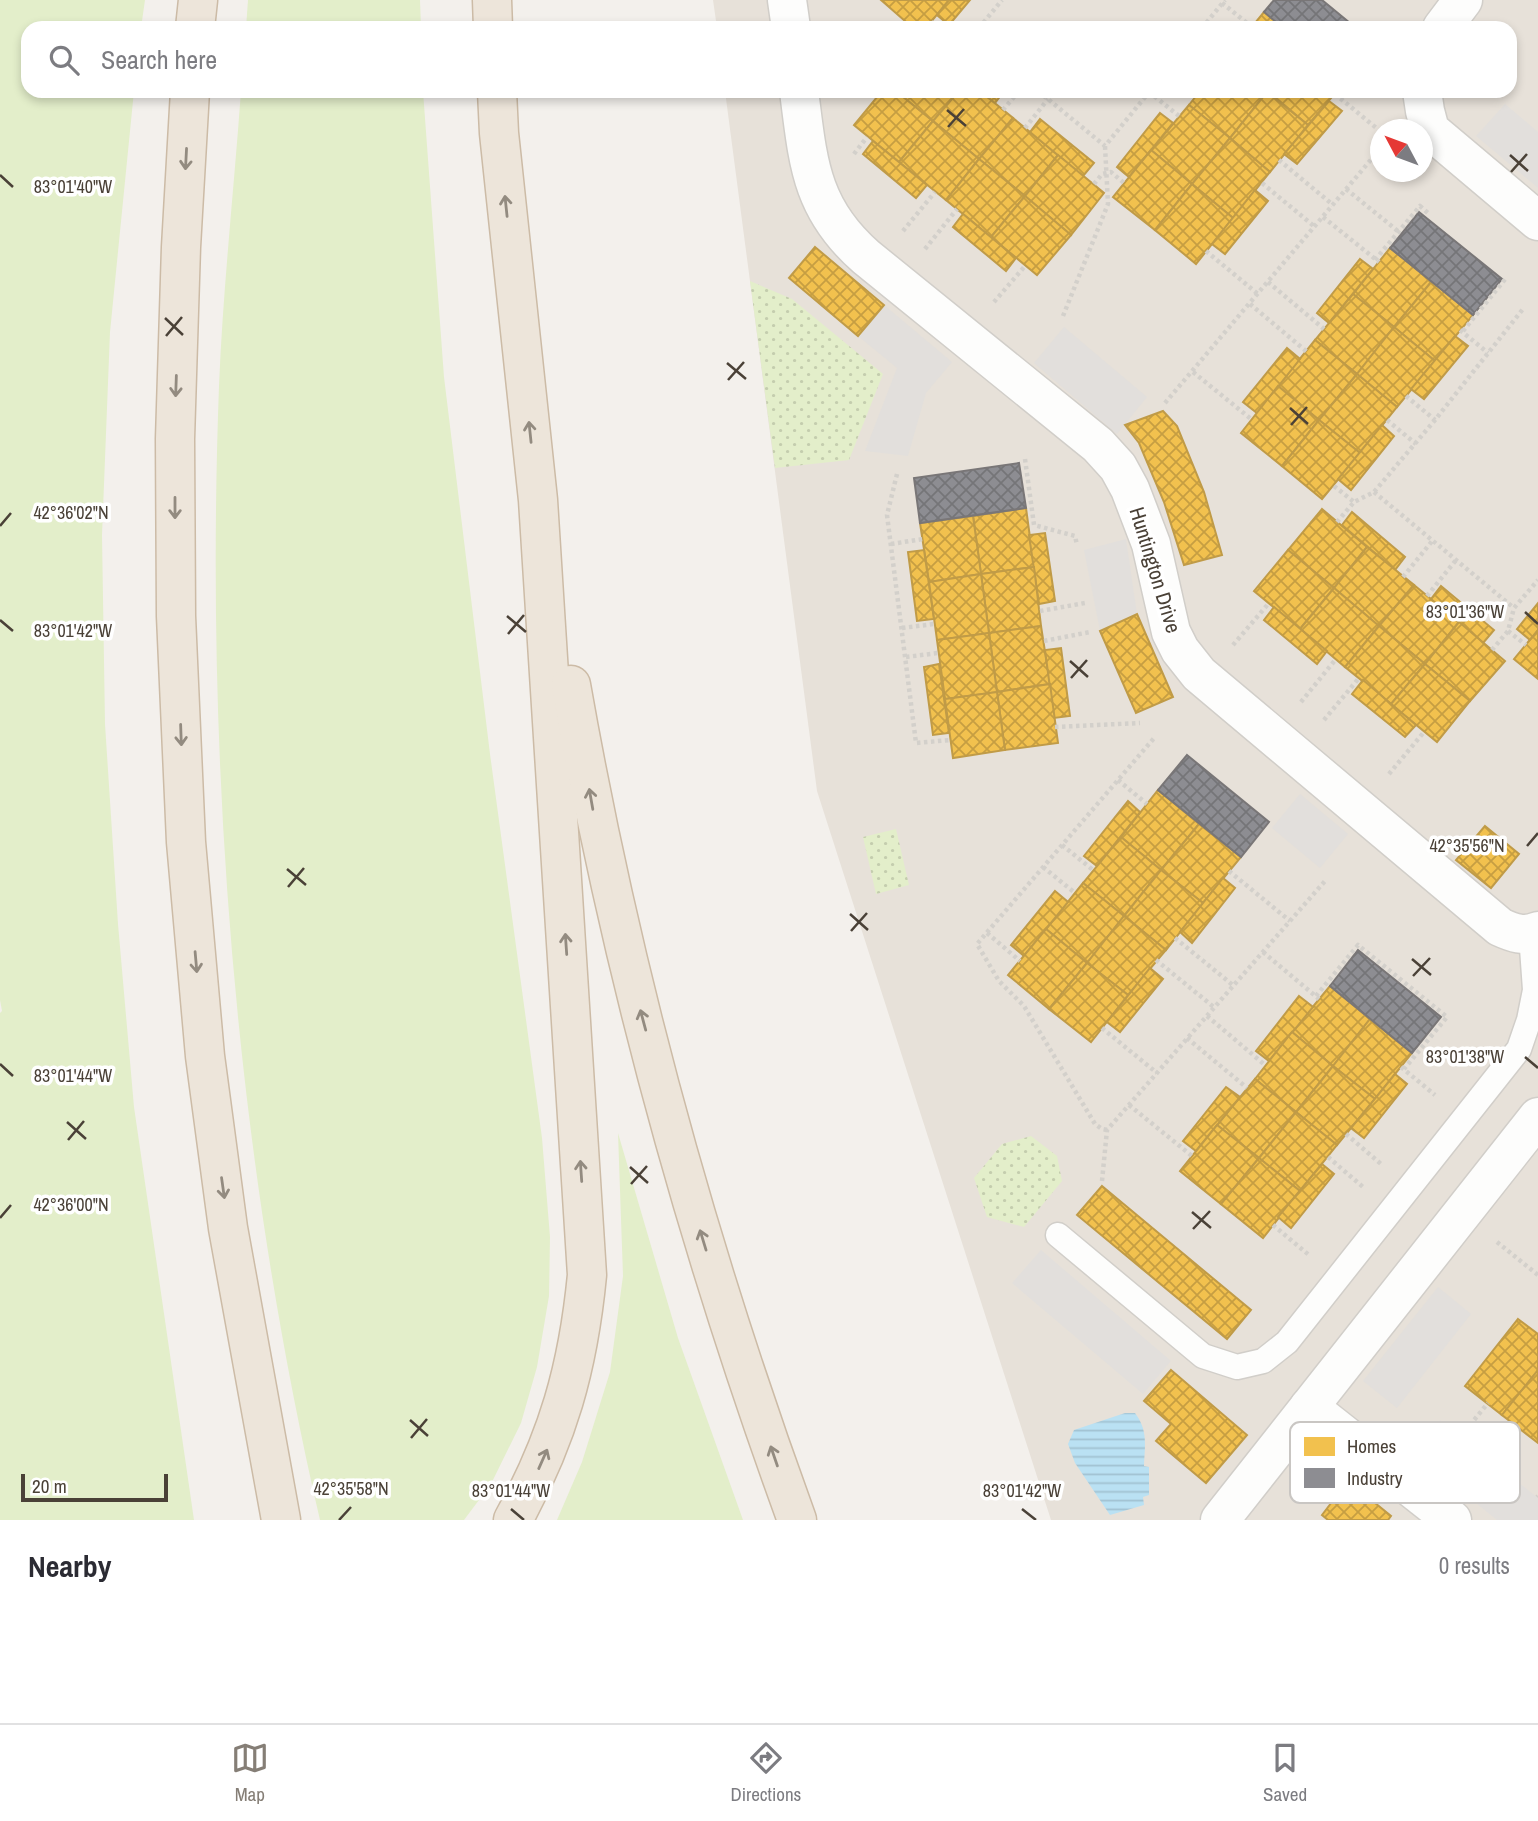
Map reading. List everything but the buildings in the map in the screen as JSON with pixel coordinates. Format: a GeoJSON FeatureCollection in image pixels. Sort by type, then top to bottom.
{"type":"FeatureCollection","features":[{"type":"Feature","properties":{"kind":"highway"},"geometry":{"type":"LineString","coordinates":[[196,21],[198,0]]}},
{"type":"Feature","properties":{"kind":"highway"},"geometry":{"type":"LineString","coordinates":[[492,0],[493,21]]}},
{"type":"Feature","properties":{"kind":"highway"},"geometry":{"type":"LineString","coordinates":[[190,98],[181,247],[175,439],[176,616],[186,842],[205,1056],[226,1215],[281,1520]]}},
{"type":"Feature","properties":{"kind":"highway"},"geometry":{"type":"LineString","coordinates":[[497,98],[538,500],[587,1275],[582,1329],[570,1383],[554,1435],[513,1520]]}},
{"type":"Feature","properties":{"kind":"highway"},"geometry":{"type":"LineString","coordinates":[[538,500],[593,811],[639,1008],[699,1225],[797,1520]]}},
{"type":"Feature","properties":{"kind":"street"},"geometry":{"type":"LineString","coordinates":[[787,0],[789,21]]}},
{"type":"Feature","properties":{"kind":"street","name":"Huntington Drive"},"geometry":{"type":"LineString","coordinates":[[800,98],[812,175],[822,204],[835,225],[866,257],[1098,445],[1118,467],[1148,534],[1171,632],[1180,650],[1199,674],[1500,927],[1515,934],[1535,933]]}},
{"type":"Feature","properties":{"kind":"street"},"geometry":{"type":"LineString","coordinates":[[1423,98],[1430,130],[1538,221]]}},
{"type":"Feature","properties":{"kind":"street"},"geometry":{"type":"LineString","coordinates":[[1296,1422],[1538,1117]]}},
{"type":"Feature","properties":{"kind":"street"},"geometry":{"type":"LineString","coordinates":[[1308,1407],[1327,1422]]}},
{"type":"Feature","properties":{"kind":"street"},"geometry":{"type":"LineString","coordinates":[[1220,1520],[1290,1430]]}},
{"type":"Feature","properties":{"kind":"street"},"geometry":{"type":"LineString","coordinates":[[1430,1503],[1452,1520]]}},
{"type":"Feature","properties":{"kind":"lane"},"geometry":{"type":"LineString","coordinates":[[1058,1235],[1203,1356],[1237,1367],[1263,1361],[1287,1342],[1520,1049],[1535,990],[1535,933]]}},
{"type":"Feature","properties":{"kind":"path"},"geometry":{"type":"LineString","coordinates":[[985,21],[1002,0]]}},
{"type":"Feature","properties":{"kind":"path"},"geometry":{"type":"LineString","coordinates":[[1208,21],[1224,1],[1246,21]]}},
{"type":"Feature","properties":{"kind":"path"},"geometry":{"type":"LineString","coordinates":[[1003,110],[1013,98]]}},
{"type":"Feature","properties":{"kind":"path"},"geometry":{"type":"LineString","coordinates":[[1063,316],[1108,204],[1105,146],[1144,98]]}},
{"type":"Feature","properties":{"kind":"path"},"geometry":{"type":"LineString","coordinates":[[1158,98],[1179,116]]}},
{"type":"Feature","properties":{"kind":"path"},"geometry":{"type":"LineString","coordinates":[[1340,98],[1370,122]]}},
{"type":"Feature","properties":{"kind":"path"},"geometry":{"type":"LineString","coordinates":[[1025,128],[1048,99],[1105,146]]}},
{"type":"Feature","properties":{"kind":"path"},"geometry":{"type":"LineString","coordinates":[[1279,160],[1333,205]]}},
{"type":"Feature","properties":{"kind":"path"},"geometry":{"type":"LineString","coordinates":[[1165,403],[1370,162]]}},
{"type":"Feature","properties":{"kind":"path"},"geometry":{"type":"LineString","coordinates":[[1094,184],[1102,174],[1111,172],[1124,183]]}},
{"type":"Feature","properties":{"kind":"path"},"geometry":{"type":"LineString","coordinates":[[1262,183],[1315,227]]}},
{"type":"Feature","properties":{"kind":"path"},"geometry":{"type":"LineString","coordinates":[[1346,189],[1399,232]]}},
{"type":"Feature","properties":{"kind":"path"},"geometry":{"type":"LineString","coordinates":[[898,237],[935,192]]}},
{"type":"Feature","properties":{"kind":"path"},"geometry":{"type":"LineString","coordinates":[[1323,217],[1377,261],[1420,206],[1429,214]]}},
{"type":"Feature","properties":{"kind":"path"},"geometry":{"type":"LineString","coordinates":[[919,255],[957,209]]}},
{"type":"Feature","properties":{"kind":"path"},"geometry":{"type":"LineString","coordinates":[[1206,251],[1258,294]]}},
{"type":"Feature","properties":{"kind":"path"},"geometry":{"type":"LineString","coordinates":[[987,311],[1025,265]]}},
{"type":"Feature","properties":{"kind":"path"},"geometry":{"type":"LineString","coordinates":[[1488,353],[1461,331],[1507,276]]}},
{"type":"Feature","properties":{"kind":"path"},"geometry":{"type":"LineString","coordinates":[[1268,282],[1324,329]]}},
{"type":"Feature","properties":{"kind":"path"},"geometry":{"type":"LineString","coordinates":[[1250,304],[1307,352]]}},
{"type":"Feature","properties":{"kind":"path"},"geometry":{"type":"LineString","coordinates":[[1337,522],[1354,502],[1374,492],[1416,444],[1523,309]]}},
{"type":"Feature","properties":{"kind":"path"},"geometry":{"type":"LineString","coordinates":[[1193,372],[1251,419]]}},
{"type":"Feature","properties":{"kind":"path"},"geometry":{"type":"LineString","coordinates":[[1406,396],[1435,420]]}},
{"type":"Feature","properties":{"kind":"path"},"geometry":{"type":"LineString","coordinates":[[1387,420],[1416,444]]}},
{"type":"Feature","properties":{"kind":"path"},"geometry":{"type":"LineString","coordinates":[[1025,459],[1031,526],[1074,536],[1077,545]]}},
{"type":"Feature","properties":{"kind":"path"},"geometry":{"type":"LineString","coordinates":[[897,474],[887,515],[916,743],[950,740]]}},
{"type":"Feature","properties":{"kind":"path"},"geometry":{"type":"LineString","coordinates":[[1334,486],[1354,502]]}},
{"type":"Feature","properties":{"kind":"path"},"geometry":{"type":"LineString","coordinates":[[1374,492],[1514,608]]}},
{"type":"Feature","properties":{"kind":"path"},"geometry":{"type":"LineString","coordinates":[[891,544],[923,539]]}},
{"type":"Feature","properties":{"kind":"path"},"geometry":{"type":"LineString","coordinates":[[1403,577],[1433,540]]}},
{"type":"Feature","properties":{"kind":"path"},"geometry":{"type":"LineString","coordinates":[[1427,596],[1456,560]]}},
{"type":"Feature","properties":{"kind":"path"},"geometry":{"type":"LineString","coordinates":[[1492,650],[1508,631],[1514,608],[1538,580]]}},
{"type":"Feature","properties":{"kind":"path"},"geometry":{"type":"LineString","coordinates":[[1040,611],[1085,603]]}},
{"type":"Feature","properties":{"kind":"path"},"geometry":{"type":"LineString","coordinates":[[1231,648],[1269,603]]}},
{"type":"Feature","properties":{"kind":"path"},"geometry":{"type":"LineString","coordinates":[[902,628],[934,624]]}},
{"type":"Feature","properties":{"kind":"path"},"geometry":{"type":"LineString","coordinates":[[1508,631],[1525,645]]}},
{"type":"Feature","properties":{"kind":"path"},"geometry":{"type":"LineString","coordinates":[[1044,640],[1090,632]]}},
{"type":"Feature","properties":{"kind":"path"},"geometry":{"type":"LineString","coordinates":[[906,657],[938,653]]}},
{"type":"Feature","properties":{"kind":"path"},"geometry":{"type":"LineString","coordinates":[[1299,705],[1336,659]]}},
{"type":"Feature","properties":{"kind":"path"},"geometry":{"type":"LineString","coordinates":[[1321,723],[1359,678]]}},
{"type":"Feature","properties":{"kind":"path"},"geometry":{"type":"LineString","coordinates":[[1055,727],[1140,723]]}},
{"type":"Feature","properties":{"kind":"path"},"geometry":{"type":"LineString","coordinates":[[1386,777],[1424,732]]}},
{"type":"Feature","properties":{"kind":"path"},"geometry":{"type":"LineString","coordinates":[[1107,1130],[1095,1124],[1024,1006],[999,981],[977,944],[1154,737]]}},
{"type":"Feature","properties":{"kind":"path"},"geometry":{"type":"LineString","coordinates":[[1118,780],[1147,804]]}},
{"type":"Feature","properties":{"kind":"path"},"geometry":{"type":"LineString","coordinates":[[1062,845],[1093,870]]}},
{"type":"Feature","properties":{"kind":"path"},"geometry":{"type":"LineString","coordinates":[[1043,867],[1075,893]]}},
{"type":"Feature","properties":{"kind":"path"},"geometry":{"type":"LineString","coordinates":[[1229,871],[1290,921]]}},
{"type":"Feature","properties":{"kind":"path"},"geometry":{"type":"LineString","coordinates":[[1102,1181],[1107,1130],[1325,881]]}},
{"type":"Feature","properties":{"kind":"path"},"geometry":{"type":"LineString","coordinates":[[987,933],[1020,961]]}},
{"type":"Feature","properties":{"kind":"path"},"geometry":{"type":"LineString","coordinates":[[1175,938],[1234,986]]}},
{"type":"Feature","properties":{"kind":"path"},"geometry":{"type":"LineString","coordinates":[[1263,952],[1317,998],[1358,945],[1447,1017],[1402,1068],[1443,1102]]}},
{"type":"Feature","properties":{"kind":"path"},"geometry":{"type":"LineString","coordinates":[[1156,960],[1215,1008]]}},
{"type":"Feature","properties":{"kind":"path"},"geometry":{"type":"LineString","coordinates":[[1207,1016],[1265,1065]]}},
{"type":"Feature","properties":{"kind":"path"},"geometry":{"type":"LineString","coordinates":[[1102,1028],[1157,1073]]}},
{"type":"Feature","properties":{"kind":"path"},"geometry":{"type":"LineString","coordinates":[[1187,1038],[1247,1088]]}},
{"type":"Feature","properties":{"kind":"path"},"geometry":{"type":"LineString","coordinates":[[1129,1105],[1192,1156]]}},
{"type":"Feature","properties":{"kind":"path"},"geometry":{"type":"LineString","coordinates":[[1346,1134],[1390,1171]]}},
{"type":"Feature","properties":{"kind":"path"},"geometry":{"type":"LineString","coordinates":[[1328,1157],[1372,1194]]}},
{"type":"Feature","properties":{"kind":"path"},"geometry":{"type":"LineString","coordinates":[[1273,1225],[1318,1262]]}},
{"type":"Feature","properties":{"kind":"path"},"geometry":{"type":"LineString","coordinates":[[1492,1238],[1538,1275]]}},
{"type":"Feature","properties":{"kind":"path"},"geometry":{"type":"LineString","coordinates":[[1473,1422],[1488,1404]]}},
{"type":"Feature","properties":{"kind":"shaded area"},"geometry":{"type":"Polygon","coordinates":[[[713,0],[1538,0],[1538,1520],[1051,1520],[817,791],[726,98],[1517,98],[1517,21],[716,21],[713,0]]]}},
{"type":"Feature","properties":{"kind":"shaded area"},"geometry":{"type":"Polygon","coordinates":[[[1505,104],[1538,132],[1538,188],[1476,136],[1505,104]]]}},
{"type":"Feature","properties":{"kind":"shaded area"},"geometry":{"type":"Polygon","coordinates":[[[884,305],[952,362],[926,393],[908,456],[865,451],[897,368],[858,336],[884,305]]]}},
{"type":"Feature","properties":{"kind":"shaded area"},"geometry":{"type":"Polygon","coordinates":[[[1064,327],[1147,397],[1117,434],[1034,363],[1064,327]]]}},
{"type":"Feature","properties":{"kind":"shaded area"},"geometry":{"type":"Polygon","coordinates":[[[1126,539],[1137,614],[1100,631],[1084,550],[1126,539]]]}},
{"type":"Feature","properties":{"kind":"shaded area"},"geometry":{"type":"Polygon","coordinates":[[[1300,794],[1348,834],[1320,868],[1272,828],[1300,794]]]}},
{"type":"Feature","properties":{"kind":"shaded area"},"geometry":{"type":"Polygon","coordinates":[[[1041,1250],[1171,1361],[1143,1394],[1012,1283],[1041,1250]]]}},
{"type":"Feature","properties":{"kind":"shaded area"},"geometry":{"type":"Polygon","coordinates":[[[1438,1287],[1471,1314],[1397,1408],[1363,1381],[1438,1287]]]}},
{"type":"Feature","properties":{"kind":"shaded area"},"geometry":{"type":"Polygon","coordinates":[[[1520,1484],[1538,1498],[1538,1520],[1497,1520],[1476,1503],[1520,1503],[1520,1484]]]}},
{"type":"Feature","properties":{"kind":"green space"},"geometry":{"type":"Polygon","coordinates":[[[0,0],[145,0],[142,21],[21,21],[21,98],[133,98],[110,332],[102,535],[105,724],[118,924],[134,1107],[194,1520],[0,1520],[0,0]]]}},
{"type":"Feature","properties":{"kind":"green space"},"geometry":{"type":"Polygon","coordinates":[[[248,0],[420,0],[421,21],[246,21],[248,0]]]}},
{"type":"Feature","properties":{"kind":"green space"},"geometry":{"type":"Polygon","coordinates":[[[240,98],[424,98],[444,377],[490,754],[542,1138],[550,1237],[549,1296],[537,1367],[521,1423],[491,1484],[464,1520],[320,1520],[291,1382],[266,1241],[247,1099],[232,956],[222,813],[216,527],[219,386],[240,98]]]}},
{"type":"Feature","properties":{"kind":"green space"},"geometry":{"type":"Polygon","coordinates":[[[750,281],[792,299],[883,374],[849,460],[775,468],[750,281]]]}},
{"type":"Feature","properties":{"kind":"green space"},"geometry":{"type":"Polygon","coordinates":[[[896,829],[909,885],[876,894],[863,837],[896,829]]]}},
{"type":"Feature","properties":{"kind":"green space"},"geometry":{"type":"Polygon","coordinates":[[[618,1133],[678,1338],[743,1520],[557,1520],[582,1462],[610,1372],[623,1276],[618,1133]]]}},
{"type":"Feature","properties":{"kind":"green space"},"geometry":{"type":"Polygon","coordinates":[[[1031,1136],[1057,1156],[1062,1181],[1024,1227],[987,1217],[974,1178],[1002,1144],[1031,1136]]]}},
{"type":"Feature","properties":{"kind":"water"},"geometry":{"type":"Polygon","coordinates":[[[1125,1413],[1135,1413],[1142,1425],[1145,1438],[1144,1466],[1149,1467],[1149,1495],[1143,1497],[1144,1505],[1110,1515],[1075,1463],[1068,1444],[1074,1430],[1125,1413]]]}}]}
